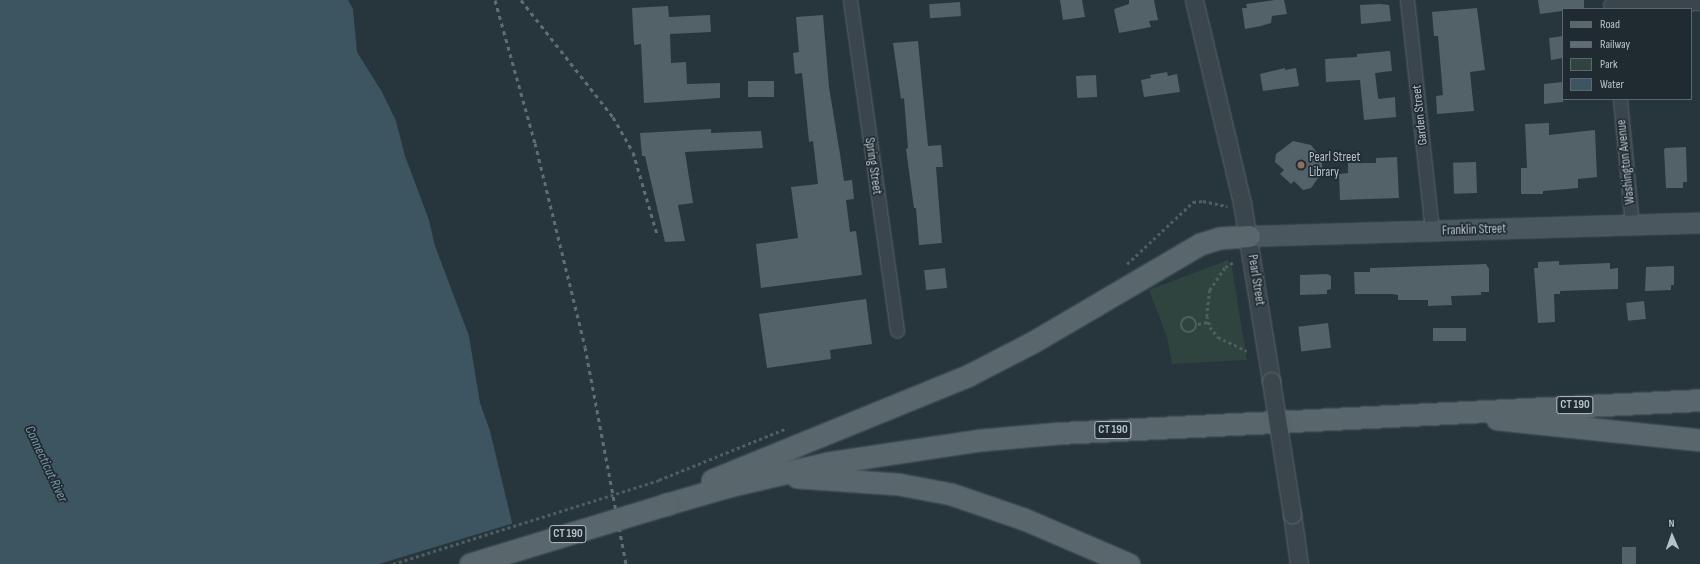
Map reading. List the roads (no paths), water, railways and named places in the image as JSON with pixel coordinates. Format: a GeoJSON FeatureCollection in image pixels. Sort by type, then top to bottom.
{"type":"FeatureCollection","features":[{"type":"Feature","properties":{"kind":"main road","name":"Franklin Street"},"geometry":{"type":"LineString","coordinates":[[1249,236],[1700,223]]}},
{"type":"Feature","properties":{"kind":"main road"},"geometry":{"type":"LineString","coordinates":[[674,502],[720,476],[935,390],[1000,360],[1200,244],[1220,238],[1249,236]]}},
{"type":"Feature","properties":{"kind":"main road","name":"CT 190"},"geometry":{"type":"LineString","coordinates":[[470,564],[674,502],[777,474],[885,453],[1033,434],[1451,413],[1557,406],[1700,400]]}},
{"type":"Feature","properties":{"kind":"main road","name":"CT 190"},"geometry":{"type":"LineString","coordinates":[[1451,413],[1556,427],[1700,440]]}},
{"type":"Feature","properties":{"kind":"main road"},"geometry":{"type":"LineString","coordinates":[[777,474],[898,484],[951,494],[1024,519],[1129,564]]}},
{"type":"Feature","properties":{"kind":"street","name":"Spring Street"},"geometry":{"type":"LineString","coordinates":[[850,0],[897,331]]}},
{"type":"Feature","properties":{"kind":"street","name":"Pearl Street"},"geometry":{"type":"LineString","coordinates":[[1194,0],[1249,236],[1299,564]]}},
{"type":"Feature","properties":{"kind":"street","name":"Garden Street"},"geometry":{"type":"LineString","coordinates":[[1407,0],[1432,231]]}},
{"type":"Feature","properties":{"kind":"street"},"geometry":{"type":"LineString","coordinates":[[1610,5],[1700,3]]}},
{"type":"Feature","properties":{"kind":"street","name":"Washington Avenue"},"geometry":{"type":"LineString","coordinates":[[1620,100],[1632,225]]}},
{"type":"Feature","properties":{"kind":"water","name":"Connecticut River"},"geometry":{"type":"Polygon","coordinates":[[[0,0],[348,0],[353,9],[357,52],[382,92],[396,121],[405,156],[429,220],[435,246],[469,336],[480,403],[490,431],[522,564],[0,564],[0,0]]]}},
{"type":"Feature","properties":{"kind":"railway"},"geometry":{"type":"LineString","coordinates":[[495,0],[535,143],[585,347],[626,564]]}},
{"type":"Feature","properties":{"kind":"railway"},"geometry":{"type":"LineString","coordinates":[[521,0],[613,117],[633,152],[657,234]]}},
{"type":"Feature","properties":{"kind":"place","name":"Pearl Street Library"},"geometry":{"type":"Point","coordinates":[1301,165]}}]}
